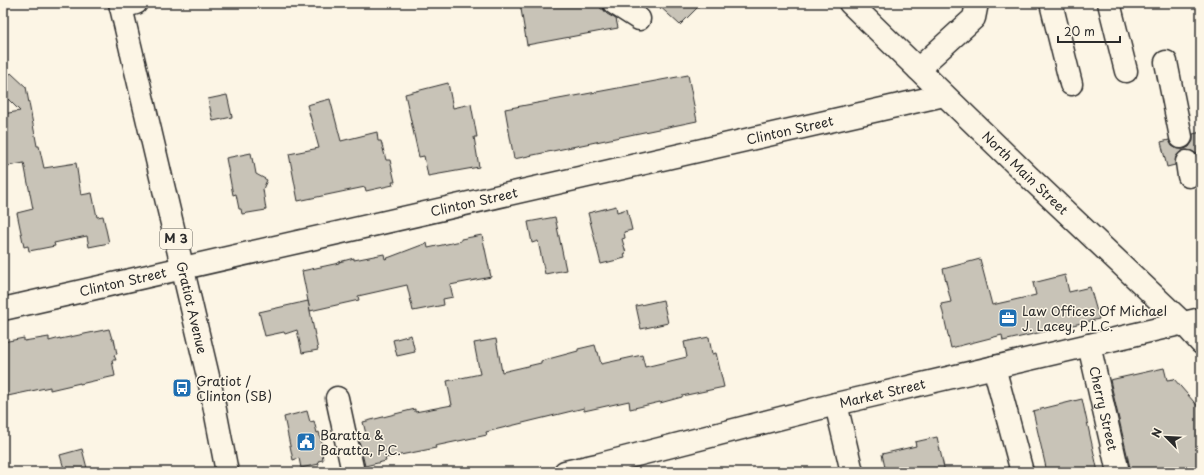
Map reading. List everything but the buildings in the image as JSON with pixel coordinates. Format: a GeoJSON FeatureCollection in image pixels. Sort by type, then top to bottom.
{"type":"FeatureCollection","features":[{"type":"Feature","properties":{"kind":"street"},"geometry":{"type":"LineString","coordinates":[[614,3],[639,19]]}},
{"type":"Feature","properties":{"kind":"street","name":"North Main Street"},"geometry":{"type":"LineString","coordinates":[[850,3],[944,95],[1192,321],[1201,343]]}},
{"type":"Feature","properties":{"kind":"street"},"geometry":{"type":"LineString","coordinates":[[918,70],[974,18],[977,3]]}},
{"type":"Feature","properties":{"kind":"street"},"geometry":{"type":"LineString","coordinates":[[1051,3],[1071,84]]}},
{"type":"Feature","properties":{"kind":"street"},"geometry":{"type":"LineString","coordinates":[[1109,3],[1126,71]]}},
{"type":"Feature","properties":{"kind":"street","name":"Gratiot Avenue"},"geometry":{"type":"LineString","coordinates":[[126,4],[182,268],[211,389],[227,472]]}},
{"type":"Feature","properties":{"kind":"street"},"geometry":{"type":"LineString","coordinates":[[1166,62],[1181,137]]}},
{"type":"Feature","properties":{"kind":"street","name":"Clinton Street"},"geometry":{"type":"LineString","coordinates":[[3,309],[944,95]]}},
{"type":"Feature","properties":{"kind":"street","name":"Market Street"},"geometry":{"type":"LineString","coordinates":[[565,472],[598,469],[836,404],[1192,321]]}},
{"type":"Feature","properties":{"kind":"street","name":"Cherry Street"},"geometry":{"type":"LineString","coordinates":[[1089,345],[1118,472]]}},
{"type":"Feature","properties":{"kind":"street"},"geometry":{"type":"LineString","coordinates":[[994,367],[1022,472]]}},
{"type":"Feature","properties":{"kind":"street"},"geometry":{"type":"LineString","coordinates":[[337,398],[353,472]]}},
{"type":"Feature","properties":{"kind":"street"},"geometry":{"type":"LineString","coordinates":[[836,404],[852,472]]}},
{"type":"Feature","properties":{"kind":"place","name":"Law Offices Of Michael J. Lacey, P.L.C."},"geometry":{"type":"Point","coordinates":[1008,318]}},
{"type":"Feature","properties":{"kind":"place","name":"Gratiot / Clinton (SB)"},"geometry":{"type":"Point","coordinates":[182,388]}},
{"type":"Feature","properties":{"kind":"place","name":"Baratta & Baratta, P.C."},"geometry":{"type":"Point","coordinates":[306,442]}}]}
